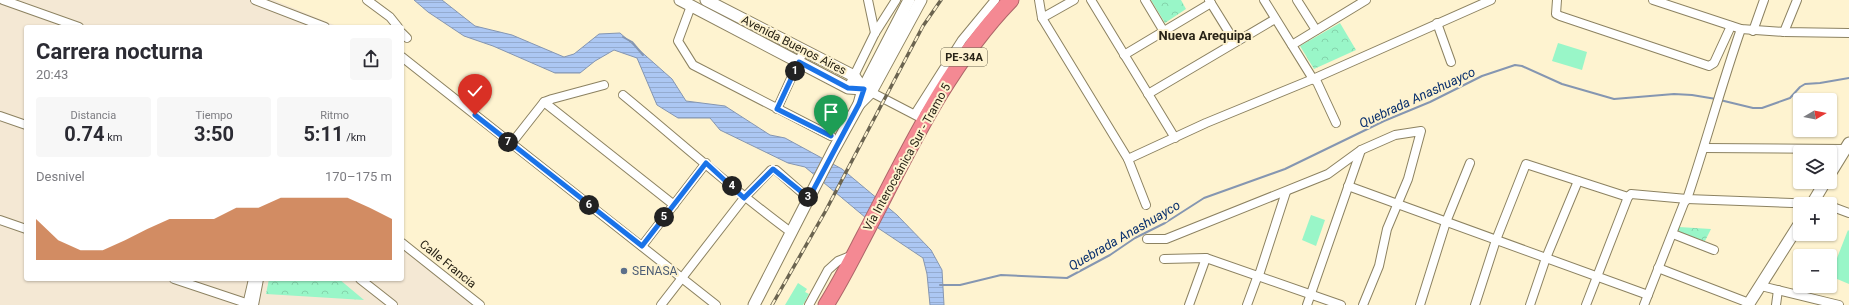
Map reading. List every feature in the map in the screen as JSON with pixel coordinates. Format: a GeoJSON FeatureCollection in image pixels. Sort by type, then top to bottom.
{"type":"FeatureCollection","features":[{"type":"Feature","properties":{"kind":"highway","name":"Vía Interoceánica Sur - Tramo 5"},"geometry":{"type":"LineString","coordinates":[[854,255],[886,194],[920,117],[994,17],[1011,0]]}},
{"type":"Feature","properties":{"kind":"highway","name":"PE-34A"},"geometry":{"type":"LineString","coordinates":[[826,305],[854,255]]}},
{"type":"Feature","properties":{"kind":"street"},"geometry":{"type":"LineString","coordinates":[[3,0],[73,25]]}},
{"type":"Feature","properties":{"kind":"street"},"geometry":{"type":"LineString","coordinates":[[255,0],[320,25]]}},
{"type":"Feature","properties":{"kind":"street"},"geometry":{"type":"LineString","coordinates":[[366,0],[390,17],[396,25]]}},
{"type":"Feature","properties":{"kind":"street","name":"Avenida Buenos Aires"},"geometry":{"type":"LineString","coordinates":[[680,0],[848,88],[867,90]]}},
{"type":"Feature","properties":{"kind":"street","name":"Avenida Buenos Aires"},"geometry":{"type":"LineString","coordinates":[[706,0],[721,4],[854,76],[867,90]]}},
{"type":"Feature","properties":{"kind":"street"},"geometry":{"type":"LineString","coordinates":[[868,0],[876,33]]}},
{"type":"Feature","properties":{"kind":"street"},"geometry":{"type":"LineString","coordinates":[[848,88],[876,33],[896,0]]}},
{"type":"Feature","properties":{"kind":"street"},"geometry":{"type":"LineString","coordinates":[[867,90],[910,0]]}},
{"type":"Feature","properties":{"kind":"street"},"geometry":{"type":"LineString","coordinates":[[754,305],[833,151],[867,90],[921,0]]}},
{"type":"Feature","properties":{"kind":"street"},"geometry":{"type":"LineString","coordinates":[[867,90],[920,117],[962,40],[995,0]]}},
{"type":"Feature","properties":{"kind":"street"},"geometry":{"type":"LineString","coordinates":[[1039,0],[1042,18],[1128,159],[1146,205]]}},
{"type":"Feature","properties":{"kind":"street"},"geometry":{"type":"LineString","coordinates":[[1042,18],[1074,0]]}},
{"type":"Feature","properties":{"kind":"street"},"geometry":{"type":"LineString","coordinates":[[1091,0],[1175,138]]}},
{"type":"Feature","properties":{"kind":"street"},"geometry":{"type":"LineString","coordinates":[[1145,0],[1163,30]]}},
{"type":"Feature","properties":{"kind":"street"},"geometry":{"type":"LineString","coordinates":[[1264,0],[1313,79],[1317,82],[1336,123]]}},
{"type":"Feature","properties":{"kind":"street"},"geometry":{"type":"LineString","coordinates":[[1297,0],[1316,30]]}},
{"type":"Feature","properties":{"kind":"street"},"geometry":{"type":"LineString","coordinates":[[1292,45],[1366,0]]}},
{"type":"Feature","properties":{"kind":"street"},"geometry":{"type":"LineString","coordinates":[[1128,159],[1491,0]]}},
{"type":"Feature","properties":{"kind":"street"},"geometry":{"type":"LineString","coordinates":[[1557,0],[1556,14],[1560,16],[1709,66],[1714,63],[1731,26]]}},
{"type":"Feature","properties":{"kind":"street"},"geometry":{"type":"LineString","coordinates":[[1653,0],[1741,30],[1849,33]]}},
{"type":"Feature","properties":{"kind":"street"},"geometry":{"type":"LineString","coordinates":[[1753,31],[1764,0]]}},
{"type":"Feature","properties":{"kind":"street"},"geometry":{"type":"LineString","coordinates":[[1784,32],[1797,0]]}},
{"type":"Feature","properties":{"kind":"street"},"geometry":{"type":"LineString","coordinates":[[1124,54],[1210,1],[1235,42]]}},
{"type":"Feature","properties":{"kind":"street"},"geometry":{"type":"LineString","coordinates":[[717,20],[721,4]]}},
{"type":"Feature","properties":{"kind":"street"},"geometry":{"type":"LineString","coordinates":[[691,6],[678,41],[693,64],[831,136]]}},
{"type":"Feature","properties":{"kind":"street"},"geometry":{"type":"LineString","coordinates":[[1148,94],[1275,19]]}},
{"type":"Feature","properties":{"kind":"street"},"geometry":{"type":"LineString","coordinates":[[1437,23],[1451,62]]}},
{"type":"Feature","properties":{"kind":"street"},"geometry":{"type":"LineString","coordinates":[[1646,304],[1658,268],[1684,203],[1687,199],[1741,30]]}},
{"type":"Feature","properties":{"kind":"street"},"geometry":{"type":"LineString","coordinates":[[777,109],[804,50]]}},
{"type":"Feature","properties":{"kind":"street"},"geometry":{"type":"LineString","coordinates":[[404,59],[716,305]]}},
{"type":"Feature","properties":{"kind":"street"},"geometry":{"type":"LineString","coordinates":[[511,144],[544,102],[604,85]]}},
{"type":"Feature","properties":{"kind":"street"},"geometry":{"type":"LineString","coordinates":[[623,95],[706,163],[744,198],[792,233]]}},
{"type":"Feature","properties":{"kind":"street"},"geometry":{"type":"LineString","coordinates":[[544,102],[674,205]]}},
{"type":"Feature","properties":{"kind":"street"},"geometry":{"type":"LineString","coordinates":[[0,116],[24,124]]}},
{"type":"Feature","properties":{"kind":"street"},"geometry":{"type":"LineString","coordinates":[[1147,239],[1166,240],[1328,174],[1361,150],[1396,134],[1421,131],[1408,179],[1387,229],[1379,266],[1363,305]]}},
{"type":"Feature","properties":{"kind":"street"},"geometry":{"type":"LineString","coordinates":[[1704,148],[1848,148]]}},
{"type":"Feature","properties":{"kind":"street"},"geometry":{"type":"LineString","coordinates":[[1837,164],[1848,148]]}},
{"type":"Feature","properties":{"kind":"street"},"geometry":{"type":"LineString","coordinates":[[1306,305],[1311,295],[1361,150]]}},
{"type":"Feature","properties":{"kind":"street"},"geometry":{"type":"LineString","coordinates":[[642,246],[706,163]]}},
{"type":"Feature","properties":{"kind":"street"},"geometry":{"type":"LineString","coordinates":[[1420,305],[1446,222],[1470,163]]}},
{"type":"Feature","properties":{"kind":"street"},"geometry":{"type":"LineString","coordinates":[[1475,305],[1496,240],[1526,164],[1628,197]]}},
{"type":"Feature","properties":{"kind":"street"},"geometry":{"type":"LineString","coordinates":[[661,305],[744,198],[773,169],[812,194]]}},
{"type":"Feature","properties":{"kind":"street"},"geometry":{"type":"LineString","coordinates":[[1530,305],[1546,258],[1578,181]]}},
{"type":"Feature","properties":{"kind":"street"},"geometry":{"type":"LineString","coordinates":[[1348,186],[1396,205],[1648,295]]}},
{"type":"Feature","properties":{"kind":"street"},"geometry":{"type":"LineString","coordinates":[[1247,305],[1260,272],[1286,192]]}},
{"type":"Feature","properties":{"kind":"street"},"geometry":{"type":"LineString","coordinates":[[1586,305],[1628,197],[1631,194],[1687,199],[1793,203]]}},
{"type":"Feature","properties":{"kind":"street"},"geometry":{"type":"LineString","coordinates":[[1837,209],[1849,213]]}},
{"type":"Feature","properties":{"kind":"street"},"geometry":{"type":"LineString","coordinates":[[0,220],[24,228]]}},
{"type":"Feature","properties":{"kind":"street"},"geometry":{"type":"LineString","coordinates":[[1672,234],[1714,250]]}},
{"type":"Feature","properties":{"kind":"street"},"geometry":{"type":"LineString","coordinates":[[1658,268],[1749,304],[1793,234]]}},
{"type":"Feature","properties":{"kind":"street","name":"Calle Francia"},"geometry":{"type":"LineString","coordinates":[[404,245],[480,305]]}},
{"type":"Feature","properties":{"kind":"street"},"geometry":{"type":"LineString","coordinates":[[809,305],[828,270],[838,261],[854,255]]}},
{"type":"Feature","properties":{"kind":"street"},"geometry":{"type":"LineString","coordinates":[[1164,259],[1206,258],[1341,305]]}},
{"type":"Feature","properties":{"kind":"street"},"geometry":{"type":"LineString","coordinates":[[1189,305],[1206,258]]}},
{"type":"Feature","properties":{"kind":"street"},"geometry":{"type":"LineString","coordinates":[[180,281],[250,305]]}},
{"type":"Feature","properties":{"kind":"street"},"geometry":{"type":"LineString","coordinates":[[250,305],[252,281]]}},
{"type":"Feature","properties":{"kind":"street"},"geometry":{"type":"LineString","coordinates":[[250,305],[258,281]]}},
{"type":"Feature","properties":{"kind":"street"},"geometry":{"type":"LineString","coordinates":[[363,281],[393,305]]}},
{"type":"Feature","properties":{"kind":"street"},"geometry":{"type":"LineString","coordinates":[[1761,286],[1838,305]]}},
{"type":"Feature","properties":{"kind":"street"},"geometry":{"type":"LineString","coordinates":[[1776,305],[1778,290]]}},
{"type":"Feature","properties":{"kind":"street"},"geometry":{"type":"LineString","coordinates":[[815,293],[820,296],[822,305]]}},
{"type":"Feature","properties":{"kind":"shaded area"},"geometry":{"type":"Polygon","coordinates":[[[0,0],[274,0],[334,25],[24,25],[24,281],[404,281],[404,248],[475,305],[0,305],[0,0]]]}},
{"type":"Feature","properties":{"kind":"green space"},"geometry":{"type":"Polygon","coordinates":[[[1151,0],[1181,0],[1186,9],[1165,23],[1151,0]]]}},
{"type":"Feature","properties":{"kind":"green space"},"geometry":{"type":"Polygon","coordinates":[[[1340,23],[1356,50],[1314,69],[1300,46],[1340,23]]]}},
{"type":"Feature","properties":{"kind":"green space"},"geometry":{"type":"Polygon","coordinates":[[[1558,43],[1587,52],[1582,70],[1552,61],[1558,43]]]}},
{"type":"Feature","properties":{"kind":"green space"},"geometry":{"type":"Polygon","coordinates":[[[1311,215],[1325,220],[1316,246],[1302,240],[1311,215]]]}},
{"type":"Feature","properties":{"kind":"green space"},"geometry":{"type":"Polygon","coordinates":[[[1679,227],[1711,229],[1704,243],[1678,232],[1679,227]]]}},
{"type":"Feature","properties":{"kind":"green space"},"geometry":{"type":"Polygon","coordinates":[[[1848,230],[1849,284],[1837,279],[1837,258],[1848,230]]]}},
{"type":"Feature","properties":{"kind":"green space"},"geometry":{"type":"Polygon","coordinates":[[[269,281],[341,281],[364,300],[266,294],[269,281]]]}},
{"type":"Feature","properties":{"kind":"green space"},"geometry":{"type":"Polygon","coordinates":[[[798,283],[807,289],[805,292],[809,294],[803,305],[785,305],[798,283]]]}},
{"type":"Feature","properties":{"kind":"water"},"geometry":{"type":"Polygon","coordinates":[[[414,0],[442,0],[475,26],[512,35],[564,57],[574,54],[599,34],[620,33],[672,79],[686,101],[725,106],[770,135],[785,138],[842,169],[897,215],[931,250],[942,270],[944,305],[930,305],[927,274],[923,258],[878,228],[805,167],[788,163],[720,130],[710,118],[678,118],[657,105],[637,58],[614,50],[595,61],[580,73],[555,73],[493,46],[464,36],[428,12],[414,0]]]}},
{"type":"Feature","properties":{"kind":"waterway","name":"Quebrada Anashuayco"},"geometry":{"type":"LineString","coordinates":[[623,37],[632,42],[643,55]]}},
{"type":"Feature","properties":{"kind":"waterway","name":"Quebrada Anashuayco"},"geometry":{"type":"LineString","coordinates":[[940,285],[960,285],[1001,275],[1067,278],[1110,255],[1135,238],[1165,223],[1204,198],[1285,169],[1384,121],[1430,102],[1482,76],[1515,65],[1522,66],[1562,84],[1614,99],[1674,94],[1716,99]]}},
{"type":"Feature","properties":{"kind":"waterway","name":"Quebrada Anashuayco"},"geometry":{"type":"LineString","coordinates":[[1720,100],[1753,108],[1762,108],[1790,98],[1800,87],[1805,84],[1849,78]]}},
{"type":"Feature","properties":{"kind":"railway"},"geometry":{"type":"LineString","coordinates":[[772,305],[825,212],[923,26],[941,0]]}},
{"type":"Feature","properties":{"kind":"place","name":"SENASA"},"geometry":{"type":"Point","coordinates":[624,271]}},
{"type":"Feature","properties":{"kind":"district","name":"Nueva Arequipa"},"geometry":{"type":"Point","coordinates":[1205,35]}},
{"type":"Feature","properties":{"kind":"route"},"geometry":{"type":"LineString","coordinates":[[475,115],[642,246],[706,163],[744,198],[773,169],[809,198],[859,104],[864,89],[848,88],[799,62],[777,109],[831,136]]}}]}
